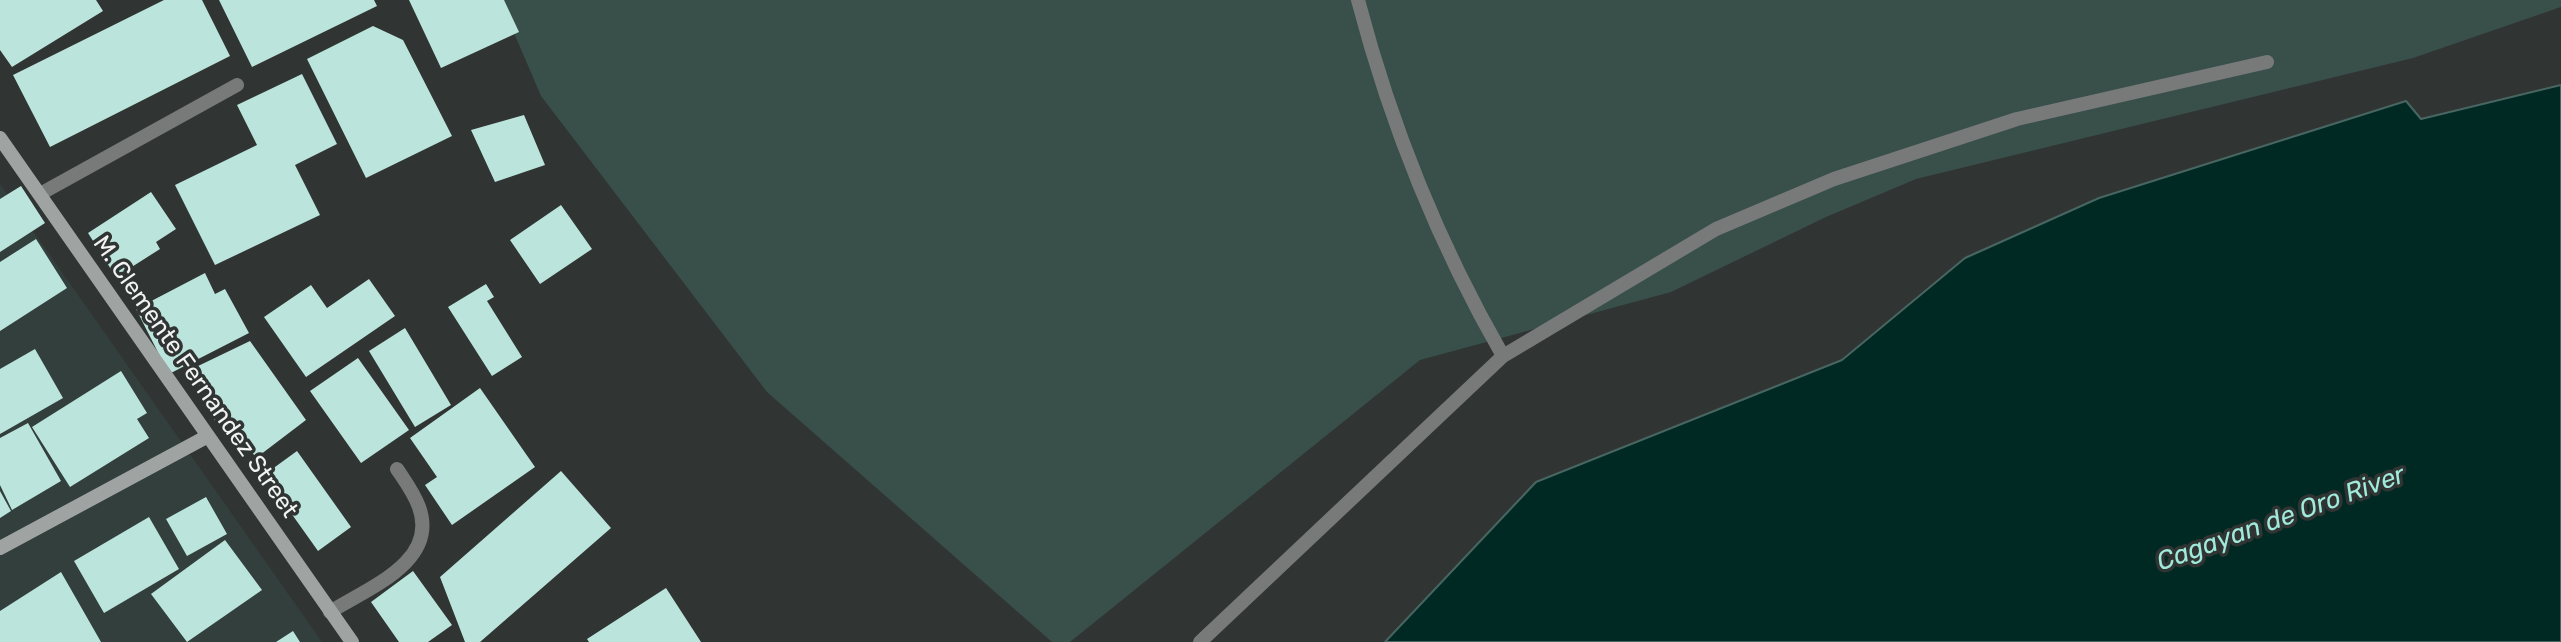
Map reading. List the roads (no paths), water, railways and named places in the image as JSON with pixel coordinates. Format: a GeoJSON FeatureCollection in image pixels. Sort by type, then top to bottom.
{"type":"FeatureCollection","features":[{"type":"Feature","properties":{"kind":"street","name":"M. Clemente Fernandez Street"},"geometry":{"type":"LineString","coordinates":[[0,138],[352,642]]}},
{"type":"Feature","properties":{"kind":"street"},"geometry":{"type":"LineString","coordinates":[[0,548],[208,436]]}},
{"type":"Feature","properties":{"kind":"lane"},"geometry":{"type":"LineString","coordinates":[[1358,0],[1380,84],[1417,184],[1457,273],[1503,356]]}},
{"type":"Feature","properties":{"kind":"lane"},"geometry":{"type":"LineString","coordinates":[[1200,642],[1503,356],[1716,229],[1834,179],[2017,119],[2267,62]]}},
{"type":"Feature","properties":{"kind":"lane"},"geometry":{"type":"LineString","coordinates":[[40,194],[237,85]]}},
{"type":"Feature","properties":{"kind":"lane"},"geometry":{"type":"LineString","coordinates":[[330,612],[410,562],[419,548],[421,514],[397,469]]}},
{"type":"Feature","properties":{"kind":"water","name":"Cagayan de Oro River"},"geometry":{"type":"Polygon","coordinates":[[[2561,85],[2561,642],[1385,642],[1536,482],[1842,360],[1965,258],[2099,198],[2406,101],[2421,119],[2561,85]]]}}]}
